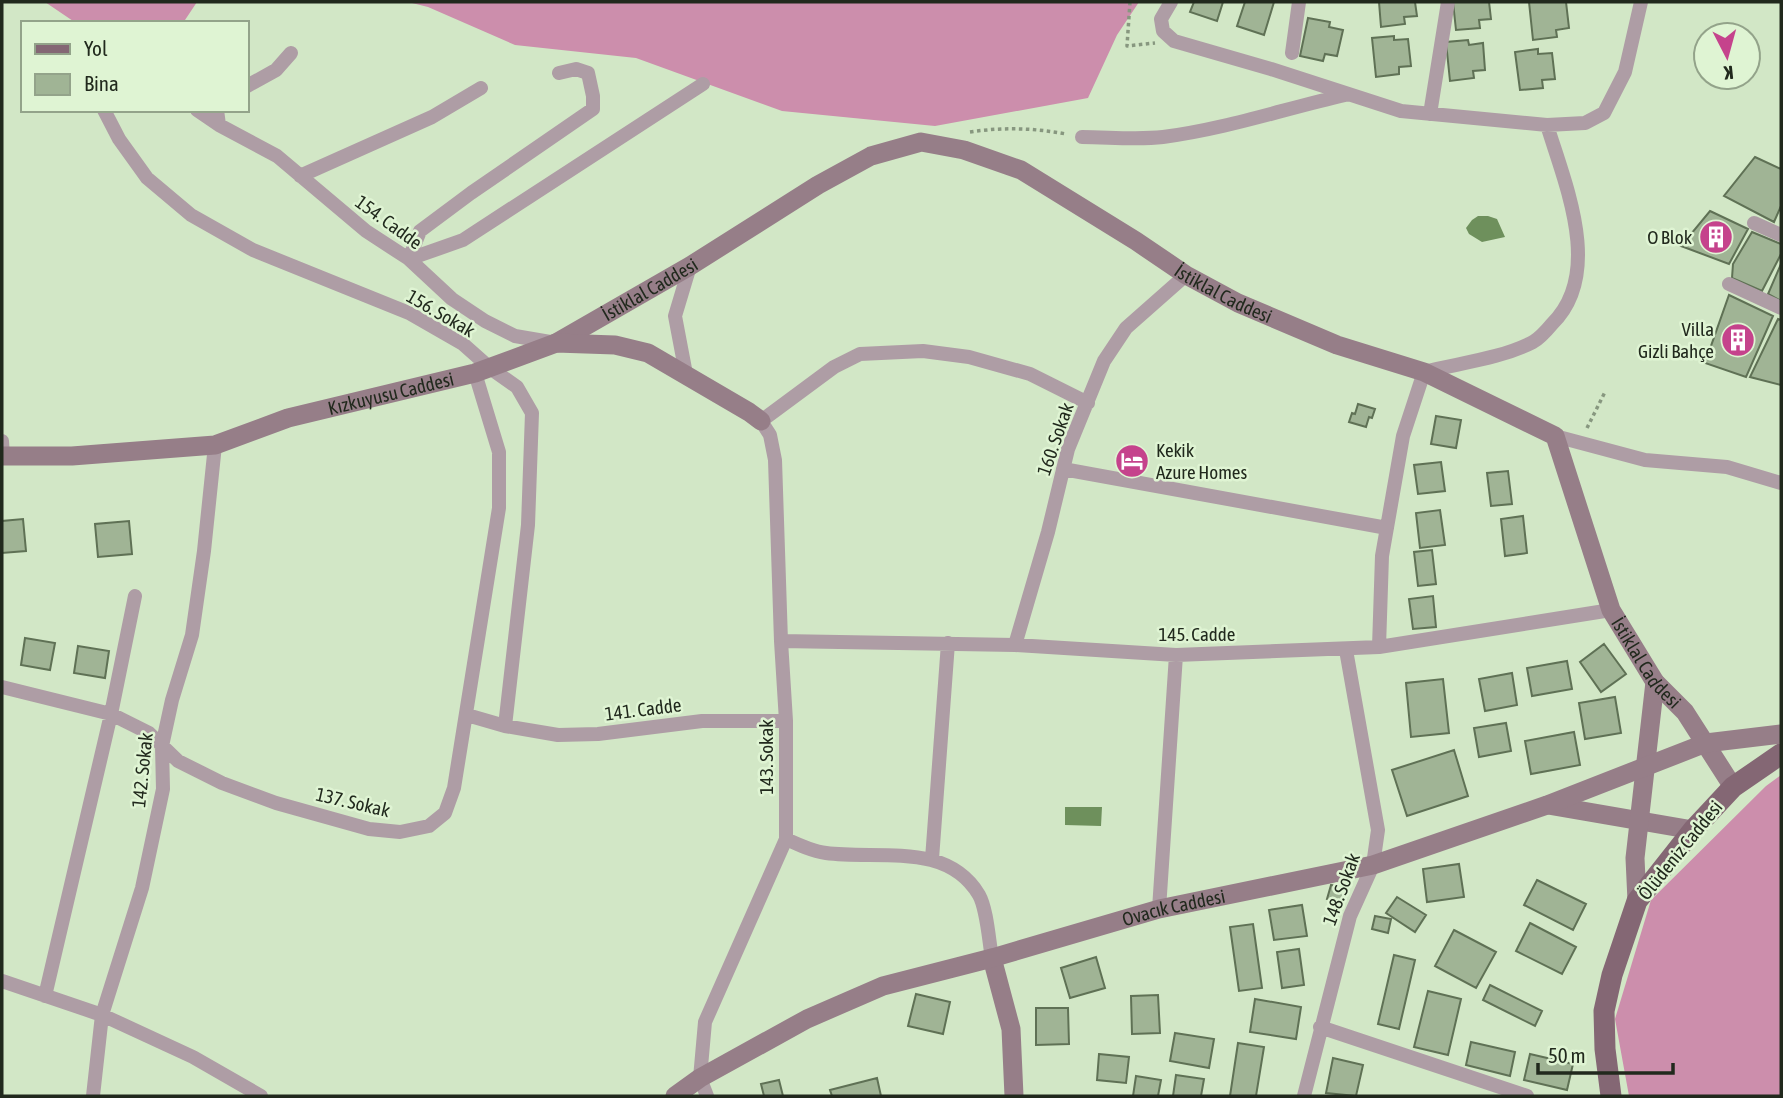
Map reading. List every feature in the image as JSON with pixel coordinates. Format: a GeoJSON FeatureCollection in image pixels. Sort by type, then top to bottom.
{"type":"FeatureCollection","features":[{"type":"Feature","properties":{"kind":"main road","name":"Ölüdeniz Caddesi"},"geometry":{"type":"LineString","coordinates":[[1611,1096],[1605,1049],[1604,1011],[1612,975],[1637,901],[1693,830],[1733,787],[1781,754]]}},
{"type":"Feature","properties":{"kind":"street"},"geometry":{"type":"LineString","coordinates":[[1171,2],[1161,19],[1163,31],[1174,41],[1401,111],[1547,125],[1585,123],[1604,113],[1625,72],[1641,2]]}},
{"type":"Feature","properties":{"kind":"street"},"geometry":{"type":"LineString","coordinates":[[1292,53],[1299,2]]}},
{"type":"Feature","properties":{"kind":"street"},"geometry":{"type":"LineString","coordinates":[[1430,114],[1448,2]]}},
{"type":"Feature","properties":{"kind":"street"},"geometry":{"type":"LineString","coordinates":[[248,85],[276,69],[291,53]]}},
{"type":"Feature","properties":{"kind":"street"},"geometry":{"type":"LineString","coordinates":[[409,259],[420,231],[593,109],[588,73],[576,69],[559,74]]}},
{"type":"Feature","properties":{"kind":"street"},"geometry":{"type":"LineString","coordinates":[[409,259],[463,240],[703,84]]}},
{"type":"Feature","properties":{"kind":"street"},"geometry":{"type":"LineString","coordinates":[[300,176],[432,117],[481,88]]}},
{"type":"Feature","properties":{"kind":"street"},"geometry":{"type":"LineString","coordinates":[[1082,137],[1160,137],[1250,121],[1295,106],[1345,94]]}},
{"type":"Feature","properties":{"kind":"street","name":"156. Sokak"},"geometry":{"type":"LineString","coordinates":[[105,112],[119,139],[146,178],[191,215],[253,250],[409,313],[463,344],[482,371],[517,387],[532,413],[528,525],[505,726]]}},
{"type":"Feature","properties":{"kind":"street","name":"154. Cadde"},"geometry":{"type":"LineString","coordinates":[[218,118],[277,156],[366,231],[409,259],[452,299],[485,321],[515,336],[556,342]]}},
{"type":"Feature","properties":{"kind":"street"},"geometry":{"type":"LineString","coordinates":[[1379,648],[1382,556],[1403,436],[1424,372],[1499,354],[1535,342],[1566,311],[1579,264],[1574,215],[1547,125]]}},
{"type":"Feature","properties":{"kind":"street","name":"İstiklal Caddesi"},"geometry":{"type":"LineString","coordinates":[[556,342],[690,266],[818,185],[871,156],[921,142],[964,150],[1021,170],[1186,275],[1238,303],[1337,345],[1424,372],[1555,436],[1611,610],[1655,682],[1685,712],[1733,787]]}},
{"type":"Feature","properties":{"kind":"street"},"geometry":{"type":"LineString","coordinates":[[1754,223],[1781,235]]}},
{"type":"Feature","properties":{"kind":"street"},"geometry":{"type":"LineString","coordinates":[[686,374],[676,316],[690,266]]}},
{"type":"Feature","properties":{"kind":"street","name":"160. Sokak"},"geometry":{"type":"LineString","coordinates":[[1015,645],[1068,450],[1104,361],[1126,328],[1186,275]]}},
{"type":"Feature","properties":{"kind":"street"},"geometry":{"type":"LineString","coordinates":[[1729,284],[1781,308]]}},
{"type":"Feature","properties":{"kind":"street","name":"Kızkuyusu Caddesi"},"geometry":{"type":"LineString","coordinates":[[2,456],[72,456],[215,445],[288,418],[482,371],[556,342],[615,345],[648,353],[761,421]]}},
{"type":"Feature","properties":{"kind":"street"},"geometry":{"type":"LineString","coordinates":[[761,421],[834,367],[860,354],[923,351],[969,357],[1030,373],[1088,403]]}},
{"type":"Feature","properties":{"kind":"street","name":"137. Sokak"},"geometry":{"type":"LineString","coordinates":[[2,687],[111,714],[149,733],[178,761],[222,783],[276,803],[369,829],[400,832],[429,826],[445,813],[454,788],[499,508],[499,452],[482,371]]}},
{"type":"Feature","properties":{"kind":"street","name":"143. Sokak"},"geometry":{"type":"LineString","coordinates":[[704,1087],[705,1023],[786,839],[786,720],[775,460],[770,435],[761,421]]}},
{"type":"Feature","properties":{"kind":"street"},"geometry":{"type":"LineString","coordinates":[[1555,436],[1645,460],[1727,467],[1781,483]]}},
{"type":"Feature","properties":{"kind":"street"},"geometry":{"type":"LineString","coordinates":[[2,441],[2,456]]}},
{"type":"Feature","properties":{"kind":"street","name":"142. Sokak"},"geometry":{"type":"LineString","coordinates":[[93,1096],[102,1015],[142,888],[163,789],[162,746],[172,700],[192,635],[215,445]]}},
{"type":"Feature","properties":{"kind":"street"},"geometry":{"type":"LineString","coordinates":[[1063,469],[1387,528]]}},
{"type":"Feature","properties":{"kind":"street"},"geometry":{"type":"LineString","coordinates":[[45,996],[111,714],[135,596]]}},
{"type":"Feature","properties":{"kind":"street","name":"145. Cadde"},"geometry":{"type":"LineString","coordinates":[[781,640],[1015,645],[1176,654],[1346,650],[1379,648],[1611,610]]}},
{"type":"Feature","properties":{"kind":"street"},"geometry":{"type":"LineString","coordinates":[[932,859],[948,643]]}},
{"type":"Feature","properties":{"kind":"street","name":"148. Sokak"},"geometry":{"type":"LineString","coordinates":[[1304,1096],[1349,916],[1373,865],[1378,830],[1346,650]]}},
{"type":"Feature","properties":{"kind":"street"},"geometry":{"type":"LineString","coordinates":[[1159,909],[1176,654]]}},
{"type":"Feature","properties":{"kind":"street"},"geometry":{"type":"LineString","coordinates":[[1637,901],[1635,858],[1655,682]]}},
{"type":"Feature","properties":{"kind":"street","name":"141. Cadde"},"geometry":{"type":"LineString","coordinates":[[467,715],[505,726],[558,735],[598,734],[702,722],[786,720]]}},
{"type":"Feature","properties":{"kind":"street"},"geometry":{"type":"LineString","coordinates":[[1547,805],[1706,743],[1781,734]]}},
{"type":"Feature","properties":{"kind":"street","name":"Ovacık Caddesi"},"geometry":{"type":"LineString","coordinates":[[675,1096],[704,1087],[807,1019],[883,986],[992,958],[1159,909],[1373,865],[1547,805],[1693,830]]}},
{"type":"Feature","properties":{"kind":"street"},"geometry":{"type":"LineString","coordinates":[[786,839],[809,849],[828,853],[899,854],[932,859],[965,877],[981,898],[992,958],[1011,1029],[1014,1096]]}},
{"type":"Feature","properties":{"kind":"street"},"geometry":{"type":"LineString","coordinates":[[2,981],[102,1015],[193,1057],[261,1096]]}},
{"type":"Feature","properties":{"kind":"street"},"geometry":{"type":"LineString","coordinates":[[1321,1027],[1527,1096]]}},
{"type":"Feature","properties":{"kind":"path"},"geometry":{"type":"LineString","coordinates":[[1130,2],[1127,46],[1174,41]]}},
{"type":"Feature","properties":{"kind":"path"},"geometry":{"type":"LineString","coordinates":[[960,134],[1000,128],[1039,128],[1082,137]]}},
{"type":"Feature","properties":{"kind":"path"},"geometry":{"type":"LineString","coordinates":[[1580,443],[1605,391]]}},
{"type":"Feature","properties":{"kind":"shaded area"},"geometry":{"type":"Polygon","coordinates":[[[45,2],[197,2],[184,21],[73,21],[45,2]]]}},
{"type":"Feature","properties":{"kind":"shaded area"},"geometry":{"type":"Polygon","coordinates":[[[408,2],[1139,2],[1117,35],[1088,98],[935,126],[782,111],[636,58],[515,45],[428,7],[408,2]]]}},
{"type":"Feature","properties":{"kind":"shaded area"},"geometry":{"type":"Polygon","coordinates":[[[1478,216],[1497,219],[1505,237],[1482,242],[1469,234],[1466,228],[1478,216]]]}},
{"type":"Feature","properties":{"kind":"shaded area"},"geometry":{"type":"Polygon","coordinates":[[[1781,775],[1781,1096],[1629,1096],[1615,1019],[1651,900],[1766,786],[1781,775]]]}},
{"type":"Feature","properties":{"kind":"shaded area"},"geometry":{"type":"Polygon","coordinates":[[[1065,807],[1102,807],[1101,826],[1065,825],[1065,807]]]}},
{"type":"Feature","properties":{"kind":"building"},"geometry":{"type":"Polygon","coordinates":[[[1194,2],[1223,2],[1217,21],[1190,12],[1194,2]]]}},
{"type":"Feature","properties":{"kind":"building"},"geometry":{"type":"Polygon","coordinates":[[[1245,2],[1274,2],[1264,35],[1237,26],[1245,2]]]}},
{"type":"Feature","properties":{"kind":"building"},"geometry":{"type":"Polygon","coordinates":[[[1379,2],[1415,2],[1417,16],[1404,17],[1405,24],[1381,27],[1379,2]]]}},
{"type":"Feature","properties":{"kind":"building"},"geometry":{"type":"Polygon","coordinates":[[[1453,2],[1489,2],[1491,19],[1479,20],[1480,28],[1456,30],[1453,2]]]}},
{"type":"Feature","properties":{"kind":"building"},"geometry":{"type":"Polygon","coordinates":[[[1529,2],[1566,2],[1569,28],[1556,30],[1557,37],[1533,40],[1529,2]]]}},
{"type":"Feature","properties":{"kind":"building"},"geometry":{"type":"Polygon","coordinates":[[[1308,18],[1330,22],[1329,27],[1343,30],[1337,56],[1325,54],[1323,61],[1300,56],[1308,18]]]}},
{"type":"Feature","properties":{"kind":"building"},"geometry":{"type":"Polygon","coordinates":[[[1394,36],[1394,40],[1408,39],[1411,66],[1399,67],[1399,74],[1376,77],[1372,38],[1394,36]]]}},
{"type":"Feature","properties":{"kind":"building"},"geometry":{"type":"Polygon","coordinates":[[[1468,40],[1469,45],[1483,43],[1485,70],[1473,71],[1474,78],[1450,81],[1446,42],[1468,40]]]}},
{"type":"Feature","properties":{"kind":"building"},"geometry":{"type":"Polygon","coordinates":[[[1538,49],[1538,54],[1552,53],[1555,79],[1542,80],[1543,88],[1520,90],[1515,52],[1538,49]]]}},
{"type":"Feature","properties":{"kind":"building"},"geometry":{"type":"Polygon","coordinates":[[[1755,157],[1781,169],[1781,206],[1774,222],[1724,196],[1755,157]]]}},
{"type":"Feature","properties":{"kind":"building","name":"O Blok"},"geometry":{"type":"Polygon","coordinates":[[[1710,211],[1748,229],[1729,264],[1681,246],[1710,211]]]}},
{"type":"Feature","properties":{"kind":"building"},"geometry":{"type":"Polygon","coordinates":[[[1752,232],[1781,244],[1781,254],[1762,291],[1732,278],[1733,264],[1752,232]]]}},
{"type":"Feature","properties":{"kind":"building"},"geometry":{"type":"Polygon","coordinates":[[[1781,264],[1781,301],[1768,294],[1781,264]]]}},
{"type":"Feature","properties":{"kind":"building","name":"Villa Gizli Bahçe"},"geometry":{"type":"Polygon","coordinates":[[[1729,295],[1773,316],[1746,377],[1705,363],[1729,295]]]}},
{"type":"Feature","properties":{"kind":"building"},"geometry":{"type":"Polygon","coordinates":[[[1778,319],[1781,320],[1781,385],[1750,377],[1778,319]]]}},
{"type":"Feature","properties":{"kind":"building"},"geometry":{"type":"Polygon","coordinates":[[[1358,404],[1375,409],[1366,427],[1349,422],[1358,404]]]}},
{"type":"Feature","properties":{"kind":"building"},"geometry":{"type":"Polygon","coordinates":[[[1436,416],[1461,420],[1456,448],[1431,444],[1436,416]]]}},
{"type":"Feature","properties":{"kind":"building"},"geometry":{"type":"Polygon","coordinates":[[[1441,462],[1445,491],[1418,494],[1414,465],[1441,462]]]}},
{"type":"Feature","properties":{"kind":"building"},"geometry":{"type":"Polygon","coordinates":[[[1508,471],[1512,504],[1491,506],[1487,473],[1508,471]]]}},
{"type":"Feature","properties":{"kind":"building"},"geometry":{"type":"Polygon","coordinates":[[[1440,510],[1445,545],[1420,548],[1416,513],[1440,510]]]}},
{"type":"Feature","properties":{"kind":"building"},"geometry":{"type":"Polygon","coordinates":[[[1523,516],[1527,553],[1505,556],[1501,519],[1523,516]]]}},
{"type":"Feature","properties":{"kind":"building"},"geometry":{"type":"Polygon","coordinates":[[[23,519],[26,551],[2,553],[2,521],[23,519]]]}},
{"type":"Feature","properties":{"kind":"building"},"geometry":{"type":"Polygon","coordinates":[[[129,521],[132,554],[98,557],[95,524],[129,521]]]}},
{"type":"Feature","properties":{"kind":"building"},"geometry":{"type":"Polygon","coordinates":[[[1432,550],[1436,584],[1418,586],[1414,552],[1432,550]]]}},
{"type":"Feature","properties":{"kind":"building"},"geometry":{"type":"Polygon","coordinates":[[[1433,596],[1436,627],[1413,629],[1409,599],[1433,596]]]}},
{"type":"Feature","properties":{"kind":"building"},"geometry":{"type":"Polygon","coordinates":[[[25,638],[55,643],[50,670],[21,665],[25,638]]]}},
{"type":"Feature","properties":{"kind":"building"},"geometry":{"type":"Polygon","coordinates":[[[1604,644],[1626,674],[1601,692],[1580,662],[1604,644]]]}},
{"type":"Feature","properties":{"kind":"building"},"geometry":{"type":"Polygon","coordinates":[[[78,646],[109,651],[105,678],[74,673],[78,646]]]}},
{"type":"Feature","properties":{"kind":"building"},"geometry":{"type":"Polygon","coordinates":[[[1567,661],[1572,689],[1532,696],[1527,668],[1567,661]]]}},
{"type":"Feature","properties":{"kind":"building"},"geometry":{"type":"Polygon","coordinates":[[[1512,673],[1517,705],[1485,711],[1479,679],[1512,673]]]}},
{"type":"Feature","properties":{"kind":"building"},"geometry":{"type":"Polygon","coordinates":[[[1443,679],[1449,733],[1411,737],[1406,683],[1443,679]]]}},
{"type":"Feature","properties":{"kind":"building"},"geometry":{"type":"Polygon","coordinates":[[[1615,697],[1621,733],[1585,739],[1579,703],[1615,697]]]}},
{"type":"Feature","properties":{"kind":"building"},"geometry":{"type":"Polygon","coordinates":[[[1506,723],[1511,751],[1479,757],[1474,728],[1506,723]]]}},
{"type":"Feature","properties":{"kind":"building"},"geometry":{"type":"Polygon","coordinates":[[[1574,732],[1580,765],[1531,774],[1525,741],[1574,732]]]}},
{"type":"Feature","properties":{"kind":"building"},"geometry":{"type":"Polygon","coordinates":[[[1454,750],[1468,796],[1407,816],[1392,770],[1454,750]]]}},
{"type":"Feature","properties":{"kind":"building"},"geometry":{"type":"Polygon","coordinates":[[[1459,864],[1464,897],[1427,902],[1423,869],[1459,864]]]}},
{"type":"Feature","properties":{"kind":"building"},"geometry":{"type":"Polygon","coordinates":[[[1537,880],[1586,904],[1573,930],[1524,905],[1537,880]]]}},
{"type":"Feature","properties":{"kind":"building"},"geometry":{"type":"Polygon","coordinates":[[[1331,885],[1346,887],[1343,902],[1327,899],[1331,885]]]}},
{"type":"Feature","properties":{"kind":"building"},"geometry":{"type":"Polygon","coordinates":[[[1397,897],[1426,915],[1415,932],[1386,913],[1397,897]]]}},
{"type":"Feature","properties":{"kind":"building"},"geometry":{"type":"Polygon","coordinates":[[[1302,905],[1307,936],[1274,940],[1269,910],[1302,905]]]}},
{"type":"Feature","properties":{"kind":"building"},"geometry":{"type":"Polygon","coordinates":[[[1375,916],[1391,919],[1388,933],[1372,929],[1375,916]]]}},
{"type":"Feature","properties":{"kind":"building"},"geometry":{"type":"Polygon","coordinates":[[[1530,923],[1576,947],[1562,974],[1516,951],[1530,923]]]}},
{"type":"Feature","properties":{"kind":"building"},"geometry":{"type":"Polygon","coordinates":[[[1253,924],[1262,988],[1239,991],[1230,927],[1253,924]]]}},
{"type":"Feature","properties":{"kind":"building"},"geometry":{"type":"Polygon","coordinates":[[[1454,930],[1496,952],[1476,988],[1435,966],[1454,930]]]}},
{"type":"Feature","properties":{"kind":"building"},"geometry":{"type":"Polygon","coordinates":[[[1299,949],[1304,985],[1282,988],[1277,952],[1299,949]]]}},
{"type":"Feature","properties":{"kind":"building"},"geometry":{"type":"Polygon","coordinates":[[[1394,955],[1415,960],[1399,1029],[1378,1024],[1394,955]]]}},
{"type":"Feature","properties":{"kind":"building"},"geometry":{"type":"Polygon","coordinates":[[[1096,957],[1105,988],[1070,998],[1061,968],[1096,957]]]}},
{"type":"Feature","properties":{"kind":"building"},"geometry":{"type":"Polygon","coordinates":[[[1490,985],[1542,1011],[1535,1026],[1483,1000],[1490,985]]]}},
{"type":"Feature","properties":{"kind":"building"},"geometry":{"type":"Polygon","coordinates":[[[1428,991],[1461,999],[1448,1055],[1414,1047],[1428,991]]]}},
{"type":"Feature","properties":{"kind":"building"},"geometry":{"type":"Polygon","coordinates":[[[916,994],[950,1002],[943,1034],[908,1026],[916,994]]]}},
{"type":"Feature","properties":{"kind":"building"},"geometry":{"type":"Polygon","coordinates":[[[1158,995],[1160,1033],[1132,1034],[1131,996],[1158,995]]]}},
{"type":"Feature","properties":{"kind":"building"},"geometry":{"type":"Polygon","coordinates":[[[1255,999],[1301,1007],[1296,1039],[1250,1032],[1255,999]]]}},
{"type":"Feature","properties":{"kind":"building"},"geometry":{"type":"Polygon","coordinates":[[[1036,1008],[1068,1008],[1069,1044],[1036,1045],[1036,1008]]]}},
{"type":"Feature","properties":{"kind":"building"},"geometry":{"type":"Polygon","coordinates":[[[1175,1033],[1214,1039],[1209,1068],[1170,1061],[1175,1033]]]}},
{"type":"Feature","properties":{"kind":"building"},"geometry":{"type":"Polygon","coordinates":[[[1471,1042],[1515,1052],[1510,1076],[1466,1065],[1471,1042]]]}},
{"type":"Feature","properties":{"kind":"building"},"geometry":{"type":"Polygon","coordinates":[[[1238,1043],[1264,1047],[1256,1096],[1230,1096],[1238,1043]]]}},
{"type":"Feature","properties":{"kind":"building"},"geometry":{"type":"Polygon","coordinates":[[[1099,1054],[1129,1057],[1126,1083],[1097,1080],[1099,1054]]]}},
{"type":"Feature","properties":{"kind":"building"},"geometry":{"type":"Polygon","coordinates":[[[1530,1054],[1573,1064],[1567,1090],[1524,1080],[1530,1054]]]}},
{"type":"Feature","properties":{"kind":"building"},"geometry":{"type":"Polygon","coordinates":[[[1333,1058],[1363,1065],[1356,1096],[1326,1093],[1333,1058]]]}},
{"type":"Feature","properties":{"kind":"building"},"geometry":{"type":"Polygon","coordinates":[[[1176,1075],[1204,1079],[1201,1096],[1173,1096],[1176,1075]]]}},
{"type":"Feature","properties":{"kind":"building"},"geometry":{"type":"Polygon","coordinates":[[[1136,1076],[1161,1080],[1158,1096],[1133,1096],[1136,1076]]]}},
{"type":"Feature","properties":{"kind":"building"},"geometry":{"type":"Polygon","coordinates":[[[877,1078],[881,1096],[832,1096],[830,1090],[877,1078]]]}},
{"type":"Feature","properties":{"kind":"building"},"geometry":{"type":"Polygon","coordinates":[[[779,1080],[783,1096],[764,1096],[761,1084],[779,1080]]]}},
{"type":"Feature","properties":{"kind":"place","name":"O Blok"},"geometry":{"type":"Point","coordinates":[1716,237]}},
{"type":"Feature","properties":{"kind":"place","name":"Villa Gizli Bahçe"},"geometry":{"type":"Point","coordinates":[1738,340]}},
{"type":"Feature","properties":{"kind":"place","name":"Kekik Azure Homes"},"geometry":{"type":"Point","coordinates":[1132,461]}}]}
